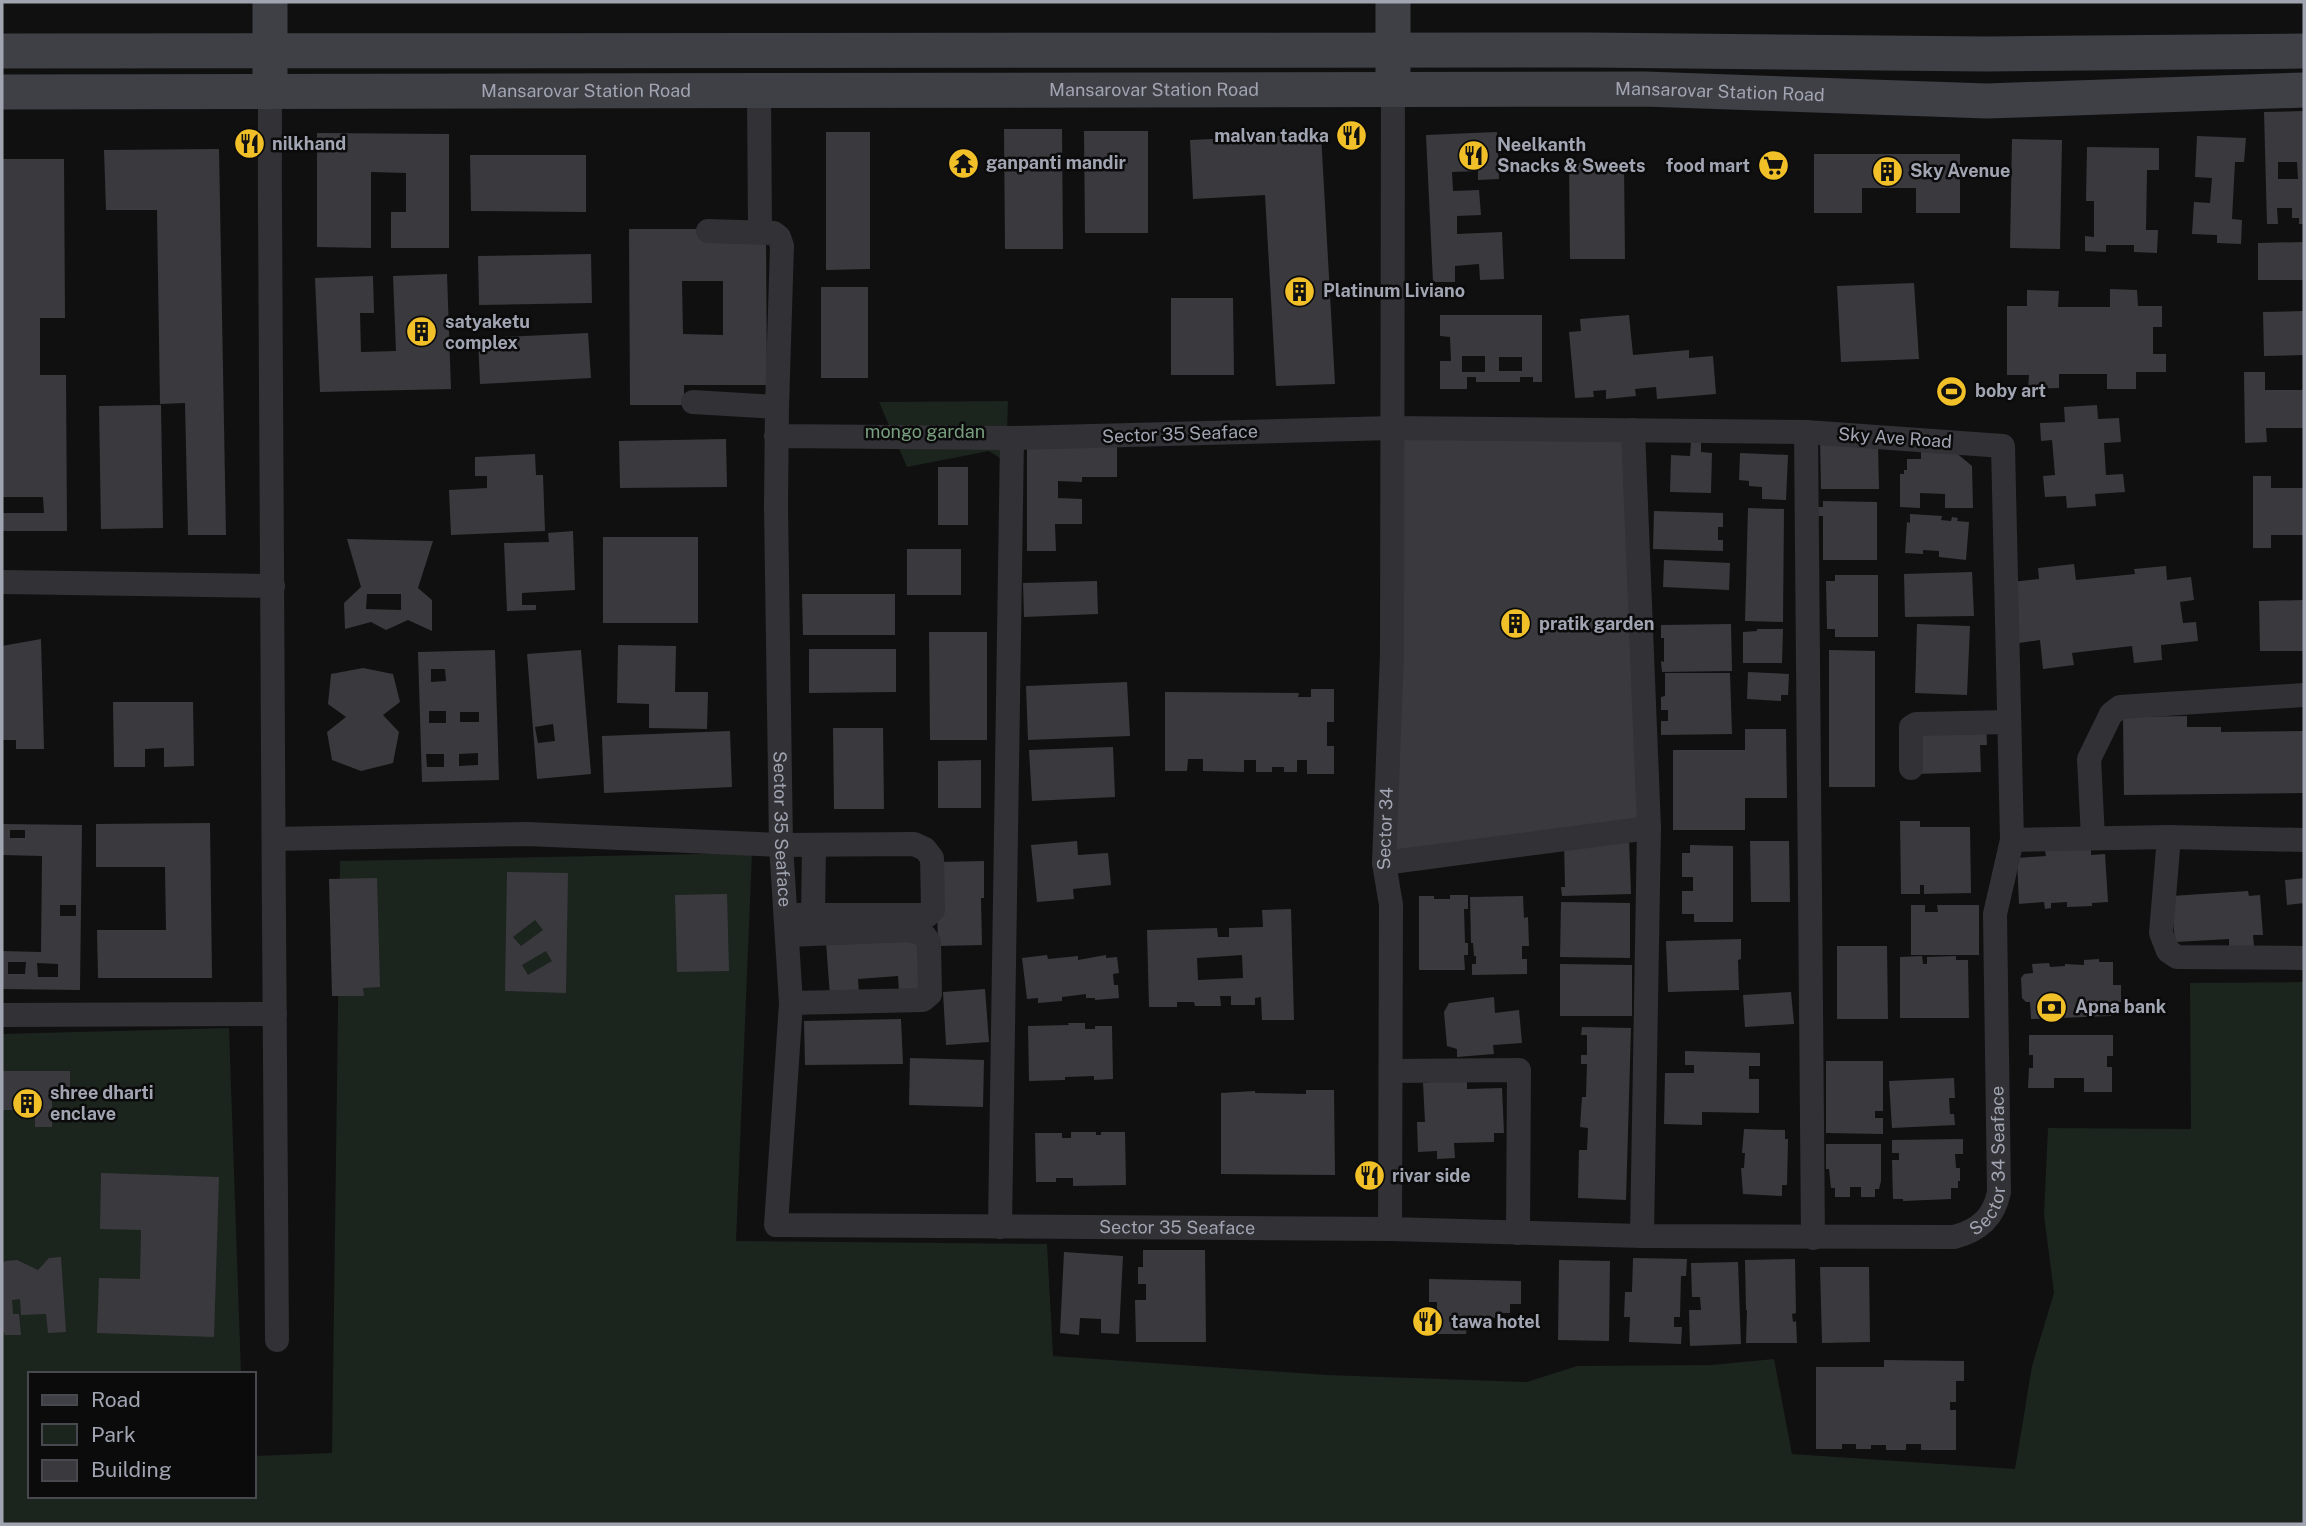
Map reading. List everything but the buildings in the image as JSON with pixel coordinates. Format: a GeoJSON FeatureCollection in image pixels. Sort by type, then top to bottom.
{"type":"FeatureCollection","features":[{"type":"Feature","properties":{"kind":"main road"},"geometry":{"type":"LineString","coordinates":[[270,2],[270,92]]}},
{"type":"Feature","properties":{"kind":"main road"},"geometry":{"type":"LineString","coordinates":[[1393,2],[1393,89]]}},
{"type":"Feature","properties":{"kind":"main road"},"geometry":{"type":"LineString","coordinates":[[797,50],[797,91]]}},
{"type":"Feature","properties":{"kind":"main road"},"geometry":{"type":"LineString","coordinates":[[2,51],[1393,50],[1987,54],[2304,51]]}},
{"type":"Feature","properties":{"kind":"main road"},"geometry":{"type":"LineString","coordinates":[[1987,54],[1987,101]]}},
{"type":"Feature","properties":{"kind":"main road","name":"Mansarovar Station Road"},"geometry":{"type":"LineString","coordinates":[[2,92],[1644,89],[1987,101],[2304,90]]}},
{"type":"Feature","properties":{"kind":"street","name":"Sector 34"},"geometry":{"type":"LineString","coordinates":[[1390,1229],[1391,905],[1384,863],[1392,654],[1393,89]]}},
{"type":"Feature","properties":{"kind":"street"},"geometry":{"type":"LineString","coordinates":[[759,90],[760,232]]}},
{"type":"Feature","properties":{"kind":"street"},"geometry":{"type":"LineString","coordinates":[[270,92],[277,1340]]}},
{"type":"Feature","properties":{"kind":"street"},"geometry":{"type":"LineString","coordinates":[[708,231],[774,233],[779,237],[782,246],[776,436]]}},
{"type":"Feature","properties":{"kind":"street"},"geometry":{"type":"LineString","coordinates":[[692,402],[776,407]]}},
{"type":"Feature","properties":{"kind":"street","name":"Sky Ave Road"},"geometry":{"type":"LineString","coordinates":[[1392,428],[1806,432],[2003,446],[2012,840]]}},
{"type":"Feature","properties":{"kind":"street","name":"Sector 35 Seaface"},"geometry":{"type":"LineString","coordinates":[[1390,1229],[776,1225],[791,1003],[781,845],[776,436],[1012,438],[1392,428]]}},
{"type":"Feature","properties":{"kind":"street"},"geometry":{"type":"LineString","coordinates":[[1633,430],[1649,828],[1642,1236]]}},
{"type":"Feature","properties":{"kind":"street"},"geometry":{"type":"LineString","coordinates":[[1806,432],[1813,1238]]}},
{"type":"Feature","properties":{"kind":"street"},"geometry":{"type":"LineString","coordinates":[[1000,1227],[1012,438]]}},
{"type":"Feature","properties":{"kind":"street"},"geometry":{"type":"LineString","coordinates":[[2,582],[273,586]]}},
{"type":"Feature","properties":{"kind":"street"},"geometry":{"type":"LineString","coordinates":[[2093,838],[2089,759],[2111,714],[2120,707],[2304,695]]}},
{"type":"Feature","properties":{"kind":"street"},"geometry":{"type":"LineString","coordinates":[[1911,768],[1912,727],[1916,724],[2009,722]]}},
{"type":"Feature","properties":{"kind":"street"},"geometry":{"type":"LineString","coordinates":[[1384,863],[1649,828]]}},
{"type":"Feature","properties":{"kind":"street"},"geometry":{"type":"LineString","coordinates":[[274,839],[527,834],[781,845],[914,844],[925,849],[932,858],[933,910],[928,915],[813,915],[787,925]]}},
{"type":"Feature","properties":{"kind":"street"},"geometry":{"type":"LineString","coordinates":[[2169,836],[2161,933],[2168,951],[2177,957],[2304,958]]}},
{"type":"Feature","properties":{"kind":"street"},"geometry":{"type":"LineString","coordinates":[[2012,840],[2169,836],[2304,840]]}},
{"type":"Feature","properties":{"kind":"street","name":"Sector 34 Seaface"},"geometry":{"type":"LineString","coordinates":[[1390,1229],[1813,1238],[1954,1237],[1966,1234],[1990,1217],[1999,1192],[1995,914],[2012,840]]}},
{"type":"Feature","properties":{"kind":"street"},"geometry":{"type":"LineString","coordinates":[[813,915],[814,845]]}},
{"type":"Feature","properties":{"kind":"street"},"geometry":{"type":"LineString","coordinates":[[787,925],[910,930],[924,935],[929,942],[930,993],[923,1000],[791,1003]]}},
{"type":"Feature","properties":{"kind":"street"},"geometry":{"type":"LineString","coordinates":[[2,1015],[275,1014]]}},
{"type":"Feature","properties":{"kind":"street"},"geometry":{"type":"LineString","coordinates":[[1391,1071],[1519,1070],[1518,1233]]}},
{"type":"Feature","properties":{"kind":"green space","name":"mongo gardan"},"geometry":{"type":"Polygon","coordinates":[[[1008,401],[1006,462],[989,451],[907,467],[879,402],[1008,401]]]}},
{"type":"Feature","properties":{"kind":"green space"},"geometry":{"type":"Polygon","coordinates":[[[752,853],[736,1241],[1047,1244],[1053,1356],[1327,1375],[1527,1382],[1577,1366],[1711,1365],[1774,1359],[1792,1454],[2015,1469],[2032,1366],[2054,1293],[2044,1215],[2048,1128],[2191,1129],[2190,983],[2304,982],[2304,1524],[2,1524],[2,1034],[229,1028],[241,1372],[28,1372],[28,1498],[256,1498],[256,1456],[332,1453],[340,861],[752,853]]]}},
{"type":"Feature","properties":{"kind":"place","name":"malvan tadka"},"geometry":{"type":"Point","coordinates":[1352,136]}},
{"type":"Feature","properties":{"kind":"place","name":"nilkhand"},"geometry":{"type":"Point","coordinates":[249,144]}},
{"type":"Feature","properties":{"kind":"place","name":"Neelkanth Snacks & Sweets"},"geometry":{"type":"Point","coordinates":[1474,155]}},
{"type":"Feature","properties":{"kind":"place","name":"ganpanti mandir"},"geometry":{"type":"Point","coordinates":[963,163]}},
{"type":"Feature","properties":{"kind":"place","name":"food mart"},"geometry":{"type":"Point","coordinates":[1773,166]}},
{"type":"Feature","properties":{"kind":"place","name":"Sky Avenue"},"geometry":{"type":"Point","coordinates":[1887,171]}},
{"type":"Feature","properties":{"kind":"place","name":"Platinum Liviano"},"geometry":{"type":"Point","coordinates":[1300,291]}},
{"type":"Feature","properties":{"kind":"place","name":"satyaketu complex"},"geometry":{"type":"Point","coordinates":[422,332]}},
{"type":"Feature","properties":{"kind":"place","name":"boby art"},"geometry":{"type":"Point","coordinates":[1952,391]}},
{"type":"Feature","properties":{"kind":"place","name":"pratik garden"},"geometry":{"type":"Point","coordinates":[1516,624]}},
{"type":"Feature","properties":{"kind":"place","name":"Apna bank"},"geometry":{"type":"Point","coordinates":[2052,1007]}},
{"type":"Feature","properties":{"kind":"place","name":"shree dharti enclave"},"geometry":{"type":"Point","coordinates":[27,1103]}},
{"type":"Feature","properties":{"kind":"place","name":"rivar side"},"geometry":{"type":"Point","coordinates":[1369,1176]}},
{"type":"Feature","properties":{"kind":"place","name":"tawa hotel"},"geometry":{"type":"Point","coordinates":[1428,1322]}}]}
